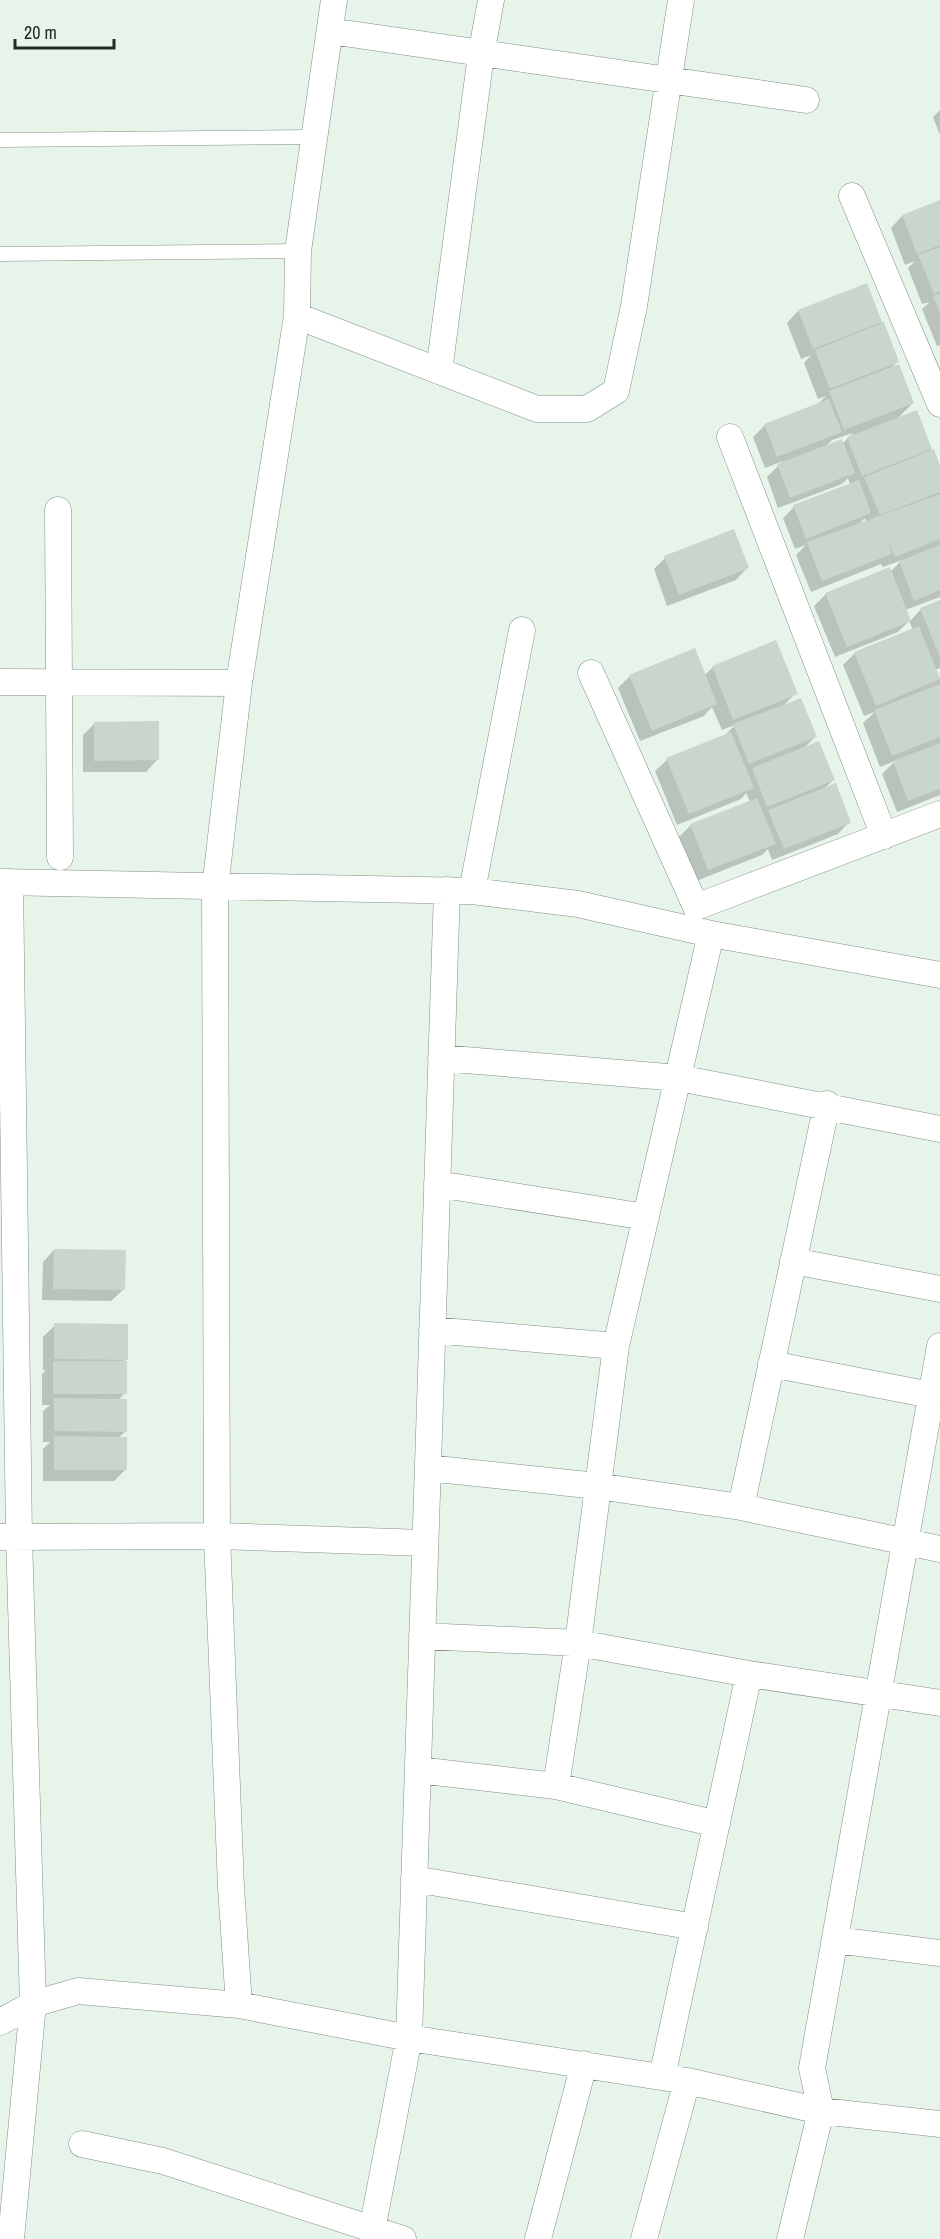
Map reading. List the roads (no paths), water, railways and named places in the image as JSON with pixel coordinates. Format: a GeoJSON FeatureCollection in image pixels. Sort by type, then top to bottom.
{"type":"FeatureCollection","features":[{"type":"Feature","properties":{"kind":"street"},"geometry":{"type":"LineString","coordinates":[[239,2005],[231,1887],[217,1536],[215,888],[239,682],[297,315],[298,251],[334,0]]}},
{"type":"Feature","properties":{"kind":"street"},"geometry":{"type":"LineString","coordinates":[[439,371],[481,55],[491,0]]}},
{"type":"Feature","properties":{"kind":"street"},"geometry":{"type":"LineString","coordinates":[[297,315],[537,409],[587,409],[616,391],[634,306],[681,0]]}},
{"type":"Feature","properties":{"kind":"street"},"geometry":{"type":"LineString","coordinates":[[330,31],[481,55],[669,78],[806,100]]}},
{"type":"Feature","properties":{"kind":"street"},"geometry":{"type":"LineString","coordinates":[[852,196],[940,404]]}},
{"type":"Feature","properties":{"kind":"street"},"geometry":{"type":"LineString","coordinates":[[730,437],[884,836]]}},
{"type":"Feature","properties":{"kind":"street"},"geometry":{"type":"LineString","coordinates":[[58,510],[61,682],[60,856]]}},
{"type":"Feature","properties":{"kind":"street"},"geometry":{"type":"LineString","coordinates":[[472,891],[522,630]]}},
{"type":"Feature","properties":{"kind":"street"},"geometry":{"type":"LineString","coordinates":[[591,673],[696,907],[940,814]]}},
{"type":"Feature","properties":{"kind":"street"},"geometry":{"type":"LineString","coordinates":[[0,682],[239,682]]}},
{"type":"Feature","properties":{"kind":"street"},"geometry":{"type":"LineString","coordinates":[[11,2239],[33,2004],[10,1537],[5,882],[215,888],[472,891],[578,904],[711,934],[940,975]]}},
{"type":"Feature","properties":{"kind":"street"},"geometry":{"type":"LineString","coordinates":[[372,2230],[409,2038],[447,890]]}},
{"type":"Feature","properties":{"kind":"street"},"geometry":{"type":"LineString","coordinates":[[556,1786],[578,1643],[616,1346],[711,934]]}},
{"type":"Feature","properties":{"kind":"street"},"geometry":{"type":"LineString","coordinates":[[441,1058],[679,1078],[827,1104],[940,1129]]}},
{"type":"Feature","properties":{"kind":"street"},"geometry":{"type":"LineString","coordinates":[[741,1507],[827,1104]]}},
{"type":"Feature","properties":{"kind":"street"},"geometry":{"type":"LineString","coordinates":[[437,1184],[646,1217]]}},
{"type":"Feature","properties":{"kind":"street"},"geometry":{"type":"LineString","coordinates":[[793,1261],[940,1289]]}},
{"type":"Feature","properties":{"kind":"street"},"geometry":{"type":"LineString","coordinates":[[432,1330],[616,1346]]}},
{"type":"Feature","properties":{"kind":"street"},"geometry":{"type":"LineString","coordinates":[[790,2239],[821,2112],[812,2068],[940,1346]]}},
{"type":"Feature","properties":{"kind":"street"},"geometry":{"type":"LineString","coordinates":[[771,1364],[931,1395]]}},
{"type":"Feature","properties":{"kind":"street"},"geometry":{"type":"LineString","coordinates":[[428,1468],[597,1486],[741,1507],[940,1549]]}},
{"type":"Feature","properties":{"kind":"street"},"geometry":{"type":"LineString","coordinates":[[10,1537],[217,1536],[425,1543]]}},
{"type":"Feature","properties":{"kind":"street"},"geometry":{"type":"LineString","coordinates":[[422,1636],[578,1643],[749,1674],[940,1703]]}},
{"type":"Feature","properties":{"kind":"street"},"geometry":{"type":"LineString","coordinates":[[662,2077],[749,1674]]}},
{"type":"Feature","properties":{"kind":"street"},"geometry":{"type":"LineString","coordinates":[[418,1770],[556,1786],[717,1824]]}},
{"type":"Feature","properties":{"kind":"street"},"geometry":{"type":"LineString","coordinates":[[414,1879],[695,1927]]}},
{"type":"Feature","properties":{"kind":"street"},"geometry":{"type":"LineString","coordinates":[[835,1940],[940,1953]]}},
{"type":"Feature","properties":{"kind":"street"},"geometry":{"type":"LineString","coordinates":[[0,2022],[33,2004],[78,1991],[239,2005],[409,2038],[687,2081],[821,2112],[940,2124]]}},
{"type":"Feature","properties":{"kind":"street"},"geometry":{"type":"LineString","coordinates":[[538,2239],[584,2064]]}},
{"type":"Feature","properties":{"kind":"street"},"geometry":{"type":"LineString","coordinates":[[644,2239],[687,2081]]}},
{"type":"Feature","properties":{"kind":"street"},"geometry":{"type":"LineString","coordinates":[[82,2144],[163,2161],[403,2239]]}},
{"type":"Feature","properties":{"kind":"lane"},"geometry":{"type":"LineString","coordinates":[[0,140],[315,137]]}},
{"type":"Feature","properties":{"kind":"lane"},"geometry":{"type":"LineString","coordinates":[[0,254],[298,251]]}}]}
